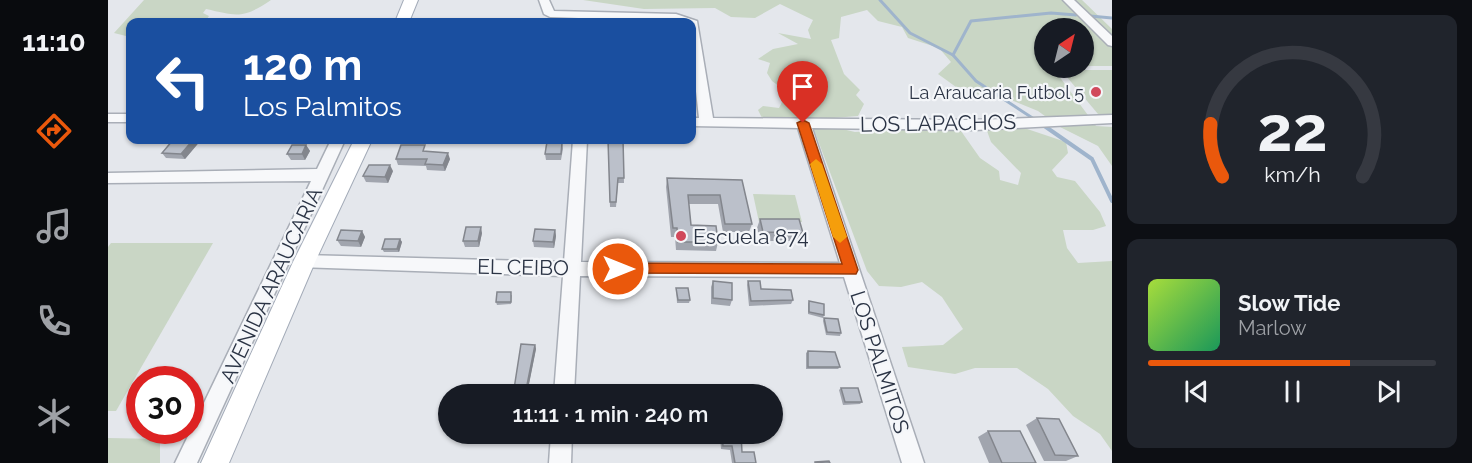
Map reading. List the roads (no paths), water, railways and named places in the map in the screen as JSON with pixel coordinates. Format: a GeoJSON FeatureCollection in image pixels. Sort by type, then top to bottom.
{"type":"FeatureCollection","features":[{"type":"Feature","properties":{"kind":"main road"},"geometry":{"type":"LineString","coordinates":[[404,18],[411,0]]}},
{"type":"Feature","properties":{"kind":"main road","name":"AVENIDA ARAUCARIA"},"geometry":{"type":"LineString","coordinates":[[216,463],[304,262],[361,144]]}},
{"type":"Feature","properties":{"kind":"street"},"geometry":{"type":"LineString","coordinates":[[544,0],[547,2],[549,18]]}},
{"type":"Feature","properties":{"kind":"street"},"geometry":{"type":"LineString","coordinates":[[1068,0],[1112,42]]}},
{"type":"Feature","properties":{"kind":"street"},"geometry":{"type":"LineString","coordinates":[[657,18],[679,18]]}},
{"type":"Feature","properties":{"kind":"street"},"geometry":{"type":"LineString","coordinates":[[696,69],[706,123]]}},
{"type":"Feature","properties":{"kind":"street"},"geometry":{"type":"LineString","coordinates":[[108,118],[126,118]]}},
{"type":"Feature","properties":{"kind":"street","name":"LOS LAPACHOS"},"geometry":{"type":"LineString","coordinates":[[696,123],[965,125],[1112,119]]}},
{"type":"Feature","properties":{"kind":"street","name":"LOS PALMITOS"},"geometry":{"type":"LineString","coordinates":[[803,123],[913,463]]}},
{"type":"Feature","properties":{"kind":"street","name":"AVENIDA ARAUCARIA"},"geometry":{"type":"LineString","coordinates":[[186,463],[336,144]]}},
{"type":"Feature","properties":{"kind":"street"},"geometry":{"type":"LineString","coordinates":[[565,384],[580,144]]}},
{"type":"Feature","properties":{"kind":"street"},"geometry":{"type":"LineString","coordinates":[[108,178],[300,177],[323,174]]}},
{"type":"Feature","properties":{"kind":"street","name":"EL CEIBO"},"geometry":{"type":"LineString","coordinates":[[304,262],[572,269],[851,270]]}},
{"type":"Feature","properties":{"kind":"street"},"geometry":{"type":"LineString","coordinates":[[560,463],[561,444]]}},
{"type":"Feature","properties":{"kind":"waterway"},"geometry":{"type":"LineString","coordinates":[[880,0],[910,33],[953,55]]}},
{"type":"Feature","properties":{"kind":"waterway"},"geometry":{"type":"LineString","coordinates":[[953,55],[971,21],[1051,13],[1076,15]]}},
{"type":"Feature","properties":{"kind":"waterway"},"geometry":{"type":"LineString","coordinates":[[1090,16],[1112,18]]}},
{"type":"Feature","properties":{"kind":"waterway"},"geometry":{"type":"LineString","coordinates":[[953,55],[976,81],[1034,119]]}},
{"type":"Feature","properties":{"kind":"waterway"},"geometry":{"type":"LineString","coordinates":[[1043,125],[1092,159],[1112,201]]}},
{"type":"Feature","properties":{"kind":"place","name":"La Araucaria Futbol 5"},"geometry":{"type":"Point","coordinates":[1096,92]}},
{"type":"Feature","properties":{"kind":"place","name":"Escuela 874"},"geometry":{"type":"Point","coordinates":[681,236]}}]}
